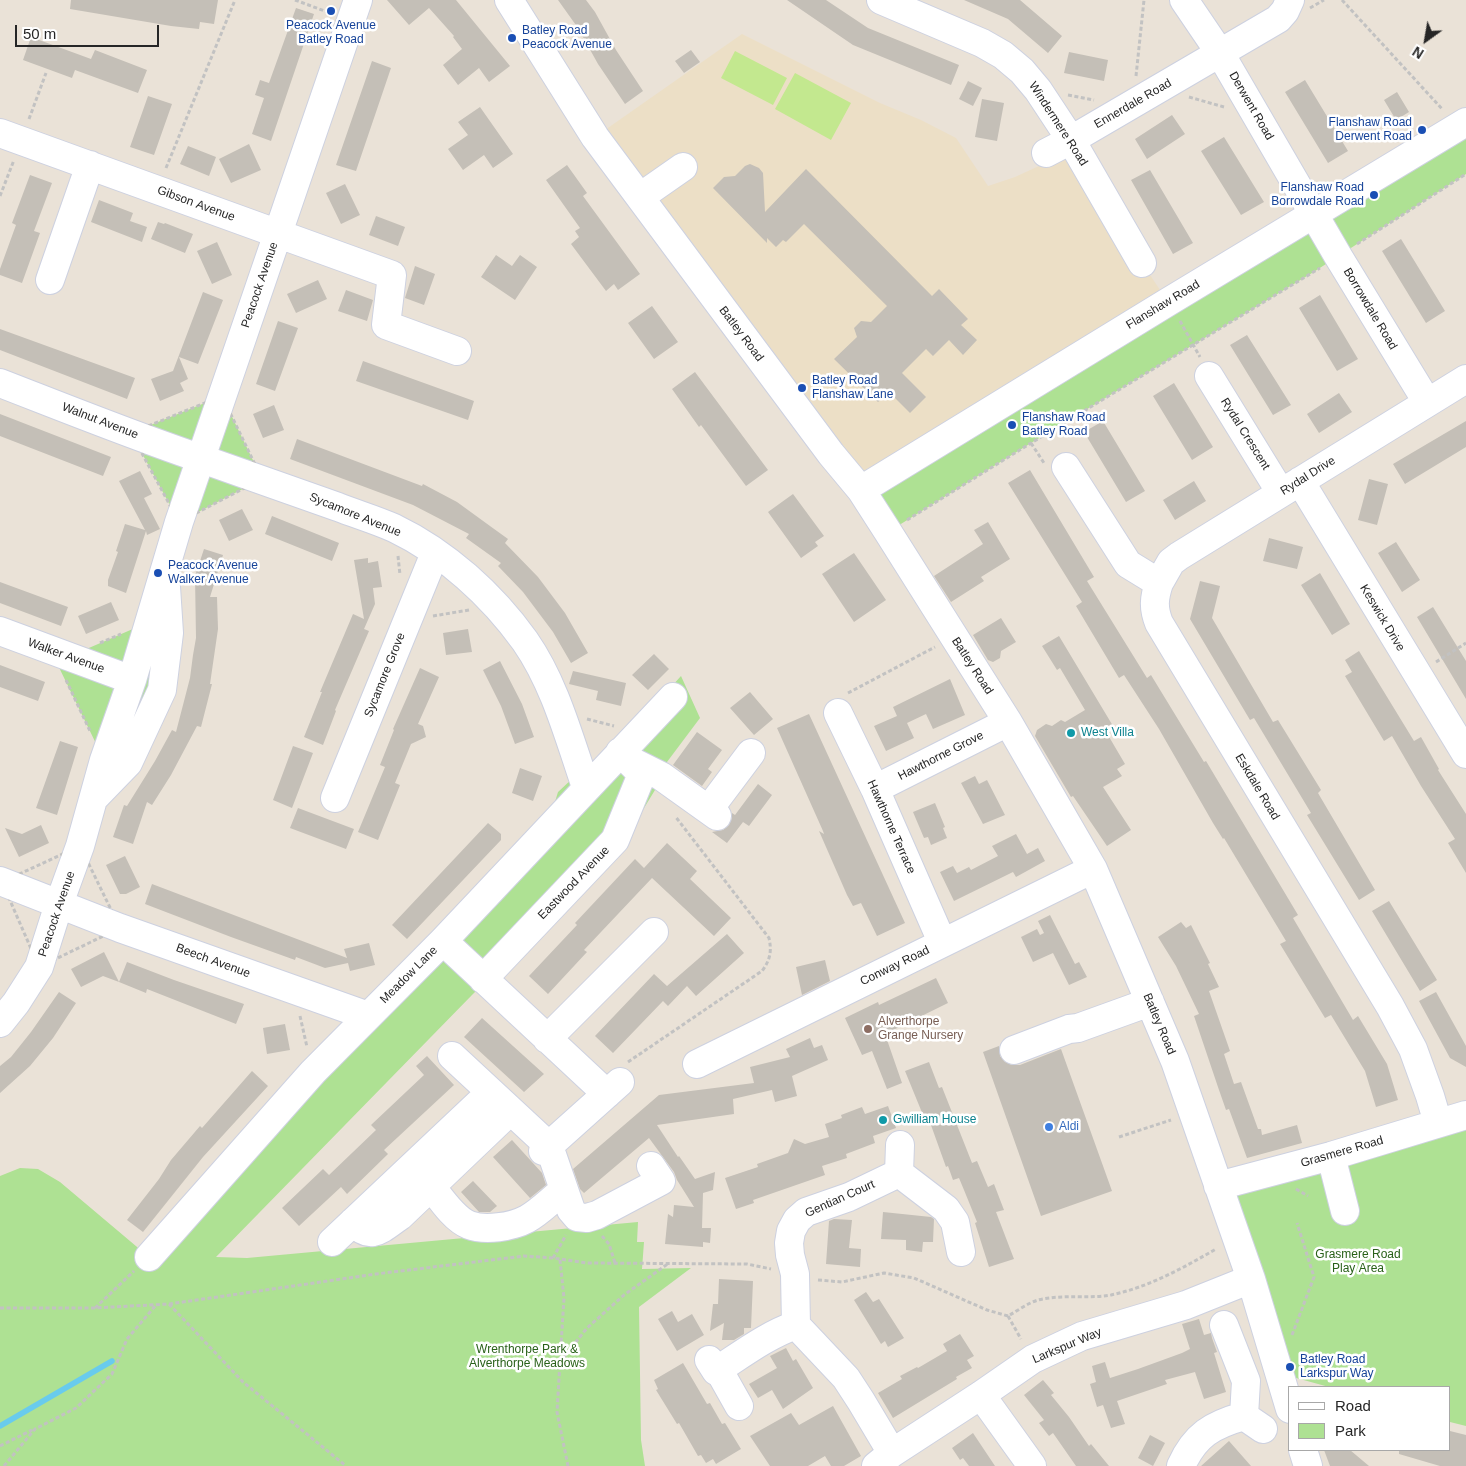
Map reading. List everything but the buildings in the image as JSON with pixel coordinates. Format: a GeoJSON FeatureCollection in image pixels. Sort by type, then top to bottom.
{"type":"FeatureCollection","features":[{"type":"Feature","properties":{"kind":"street","name":"Batley Road"},"geometry":{"type":"LineString","coordinates":[[509,0],[595,137],[831,454],[861,490],[1008,722],[1093,869],[1175,1061],[1251,1279],[1288,1402]]}},
{"type":"Feature","properties":{"kind":"street","name":"Windermere Road"},"geometry":{"type":"LineString","coordinates":[[881,0],[982,42],[1003,55],[1022,71],[1038,90],[1071,140],[1142,263]]}},
{"type":"Feature","properties":{"kind":"street","name":"Derwent Road"},"geometry":{"type":"LineString","coordinates":[[1184,0],[1220,53],[1314,214]]}},
{"type":"Feature","properties":{"kind":"street","name":"Ennerdale Road"},"geometry":{"type":"LineString","coordinates":[[1046,153],[1278,19],[1285,11],[1290,0]]}},
{"type":"Feature","properties":{"kind":"street","name":"Peacock Avenue"},"geometry":{"type":"LineString","coordinates":[[0,1023],[16,1003],[39,966],[96,796],[104,760],[132,680],[200,459],[355,10]]}},
{"type":"Feature","properties":{"kind":"street","name":"Flanshaw Road"},"geometry":{"type":"LineString","coordinates":[[861,490],[1462,124]]}},
{"type":"Feature","properties":{"kind":"street","name":"Gibson Avenue"},"geometry":{"type":"LineString","coordinates":[[0,133],[392,275],[386,326],[457,351]]}},
{"type":"Feature","properties":{"kind":"street"},"geometry":{"type":"LineString","coordinates":[[50,280],[90,165]]}},
{"type":"Feature","properties":{"kind":"street"},"geometry":{"type":"LineString","coordinates":[[640,198],[683,167]]}},
{"type":"Feature","properties":{"kind":"street","name":"Borrowdale Road"},"geometry":{"type":"LineString","coordinates":[[1314,214],[1427,402]]}},
{"type":"Feature","properties":{"kind":"street","name":"Rydal Crescent"},"geometry":{"type":"LineString","coordinates":[[1209,376],[1290,487]]}},
{"type":"Feature","properties":{"kind":"street","name":"Rydal Drive"},"geometry":{"type":"LineString","coordinates":[[1159,583],[1171,562],[1179,556],[1466,379]]}},
{"type":"Feature","properties":{"kind":"street","name":"Walnut Avenue"},"geometry":{"type":"LineString","coordinates":[[0,383],[200,459]]}},
{"type":"Feature","properties":{"kind":"street","name":"Sycamore Avenue"},"geometry":{"type":"LineString","coordinates":[[200,459],[394,528],[435,552],[469,577],[496,605],[520,635],[543,674],[560,712],[586,787]]}},
{"type":"Feature","properties":{"kind":"street"},"geometry":{"type":"LineString","coordinates":[[1066,467],[1128,564],[1159,583]]}},
{"type":"Feature","properties":{"kind":"street","name":"Keswick Drive"},"geometry":{"type":"LineString","coordinates":[[1290,487],[1416,674],[1466,754]]}},
{"type":"Feature","properties":{"kind":"street","name":"Sycamore Grove"},"geometry":{"type":"LineString","coordinates":[[335,798],[435,552]]}},
{"type":"Feature","properties":{"kind":"street","name":"Peacock Avenue"},"geometry":{"type":"LineString","coordinates":[[96,796],[128,762],[162,690],[169,633],[164,571]]}},
{"type":"Feature","properties":{"kind":"street","name":"Eskdale Road"},"geometry":{"type":"LineString","coordinates":[[1159,583],[1154,596],[1154,610],[1159,623],[1390,1006],[1413,1050],[1438,1123]]}},
{"type":"Feature","properties":{"kind":"street","name":"Walker Avenue"},"geometry":{"type":"LineString","coordinates":[[0,631],[132,680]]}},
{"type":"Feature","properties":{"kind":"street","name":"Meadow Lane"},"geometry":{"type":"LineString","coordinates":[[149,1258],[314,1072],[443,941],[586,787],[629,748],[673,697]]}},
{"type":"Feature","properties":{"kind":"street","name":"Hawthorne Terrace"},"geometry":{"type":"LineString","coordinates":[[842,704],[875,789],[942,942]]}},
{"type":"Feature","properties":{"kind":"street","name":"Hawthorne Grove"},"geometry":{"type":"LineString","coordinates":[[875,789],[1008,722]]}},
{"type":"Feature","properties":{"kind":"street"},"geometry":{"type":"LineString","coordinates":[[629,748],[661,776],[713,813],[751,753]]}},
{"type":"Feature","properties":{"kind":"street","name":"Eastwood Avenue"},"geometry":{"type":"LineString","coordinates":[[483,979],[615,840],[642,774],[629,748]]}},
{"type":"Feature","properties":{"kind":"street","name":"Conway Road"},"geometry":{"type":"LineString","coordinates":[[697,1064],[1093,869]]}},
{"type":"Feature","properties":{"kind":"street","name":"Beech Avenue"},"geometry":{"type":"LineString","coordinates":[[0,881],[120,928],[368,1016]]}},
{"type":"Feature","properties":{"kind":"street"},"geometry":{"type":"LineString","coordinates":[[547,1038],[656,930]]}},
{"type":"Feature","properties":{"kind":"street"},"geometry":{"type":"LineString","coordinates":[[443,941],[547,1038],[613,1088],[546,1148]]}},
{"type":"Feature","properties":{"kind":"street"},"geometry":{"type":"LineString","coordinates":[[1014,1050],[1069,1028],[1078,1028],[1150,1002]]}},
{"type":"Feature","properties":{"kind":"street"},"geometry":{"type":"LineString","coordinates":[[452,1056],[546,1148],[571,1210],[577,1217],[587,1218],[597,1215],[661,1181],[651,1166]]}},
{"type":"Feature","properties":{"kind":"street"},"geometry":{"type":"LineString","coordinates":[[332,1242],[490,1093]]}},
{"type":"Feature","properties":{"kind":"street"},"geometry":{"type":"LineString","coordinates":[[353,1222],[360,1230],[366,1233],[384,1228],[400,1216],[510,1111]]}},
{"type":"Feature","properties":{"kind":"street","name":"Grasmere Road"},"geometry":{"type":"LineString","coordinates":[[1218,1186],[1331,1156],[1466,1115]]}},
{"type":"Feature","properties":{"kind":"street"},"geometry":{"type":"LineString","coordinates":[[900,1145],[899,1173],[946,1209],[955,1222],[962,1252]]}},
{"type":"Feature","properties":{"kind":"street"},"geometry":{"type":"LineString","coordinates":[[1331,1156],[1344,1211]]}},
{"type":"Feature","properties":{"kind":"street","name":"Gentian Court"},"geometry":{"type":"LineString","coordinates":[[796,1325],[796,1274],[790,1255],[789,1243],[791,1231],[797,1220],[806,1212],[849,1197],[899,1173]]}},
{"type":"Feature","properties":{"kind":"street"},"geometry":{"type":"LineString","coordinates":[[431,1186],[456,1216],[469,1225],[481,1227],[498,1227],[527,1219],[564,1190]]}},
{"type":"Feature","properties":{"kind":"street","name":"Larkspur Way"},"geometry":{"type":"LineString","coordinates":[[884,1460],[982,1395],[1033,1358],[1082,1336],[1186,1305],[1251,1279]]}},
{"type":"Feature","properties":{"kind":"street"},"geometry":{"type":"LineString","coordinates":[[739,1406],[721,1374],[712,1366],[796,1325],[846,1378],[861,1401],[884,1460]]}},
{"type":"Feature","properties":{"kind":"street"},"geometry":{"type":"LineString","coordinates":[[1181,1466],[1194,1444],[1204,1434],[1221,1423],[1253,1423],[1246,1380],[1224,1326]]}},
{"type":"Feature","properties":{"kind":"street"},"geometry":{"type":"LineString","coordinates":[[982,1395],[1032,1466]]}},
{"type":"Feature","properties":{"kind":"street"},"geometry":{"type":"LineString","coordinates":[[1303,1451],[1308,1466]]}},
{"type":"Feature","properties":{"kind":"path"},"geometry":{"type":"LineString","coordinates":[[158,190],[235,0]]}},
{"type":"Feature","properties":{"kind":"path"},"geometry":{"type":"LineString","coordinates":[[296,0],[355,10]]}},
{"type":"Feature","properties":{"kind":"path"},"geometry":{"type":"LineString","coordinates":[[1038,90],[1132,105],[1144,0]]}},
{"type":"Feature","properties":{"kind":"path"},"geometry":{"type":"LineString","coordinates":[[1342,0],[1462,124]]}},
{"type":"Feature","properties":{"kind":"path"},"geometry":{"type":"LineString","coordinates":[[1159,89],[1256,116]]}},
{"type":"Feature","properties":{"kind":"path"},"geometry":{"type":"LineString","coordinates":[[888,532],[1022,448],[1338,256],[1466,174]]}},
{"type":"Feature","properties":{"kind":"path"},"geometry":{"type":"LineString","coordinates":[[1168,302],[1194,344],[1209,376]]}},
{"type":"Feature","properties":{"kind":"path"},"geometry":{"type":"LineString","coordinates":[[104,760],[59,654],[150,622]]}},
{"type":"Feature","properties":{"kind":"path"},"geometry":{"type":"LineString","coordinates":[[842,704],[954,638]]}},
{"type":"Feature","properties":{"kind":"path"},"geometry":{"type":"LineString","coordinates":[[1416,674],[1466,643]]}},
{"type":"Feature","properties":{"kind":"path"},"geometry":{"type":"LineString","coordinates":[[560,712],[629,748]]}},
{"type":"Feature","properties":{"kind":"path"},"geometry":{"type":"LineString","coordinates":[[613,1088],[626,1064],[762,971],[771,954],[769,938],[673,813]]}},
{"type":"Feature","properties":{"kind":"path"},"geometry":{"type":"LineString","coordinates":[[293,990],[314,1072]]}},
{"type":"Feature","properties":{"kind":"path"},"geometry":{"type":"LineString","coordinates":[[1119,1137],[1193,1112]]}},
{"type":"Feature","properties":{"kind":"path"},"geometry":{"type":"LineString","coordinates":[[1291,1338],[1314,1277],[1297,1223]]}},
{"type":"Feature","properties":{"kind":"path"},"geometry":{"type":"LineString","coordinates":[[1008,1316],[1037,1300],[1068,1296],[1110,1295],[1134,1288],[1176,1272],[1236,1238]]}},
{"type":"Feature","properties":{"kind":"path"},"geometry":{"type":"LineString","coordinates":[[0,1308],[94,1308],[169,1304],[376,1274],[524,1256],[587,1263],[747,1264],[812,1279],[842,1282],[884,1274],[914,1278],[987,1310],[1008,1316],[1033,1358]]}},
{"type":"Feature","properties":{"kind":"path"},"geometry":{"type":"LineString","coordinates":[[94,1308],[149,1258]]}},
{"type":"Feature","properties":{"kind":"path"},"geometry":{"type":"LineString","coordinates":[[560,1260],[564,1298],[558,1412],[568,1466]]}},
{"type":"Feature","properties":{"kind":"path"},"geometry":{"type":"LineString","coordinates":[[560,1362],[587,1328],[624,1295],[669,1263]]}},
{"type":"Feature","properties":{"kind":"path"},"geometry":{"type":"LineString","coordinates":[[0,1446],[76,1408],[112,1374],[127,1339],[156,1304]]}},
{"type":"Feature","properties":{"kind":"path"},"geometry":{"type":"LineString","coordinates":[[169,1304],[243,1382],[346,1466]]}},
{"type":"Feature","properties":{"kind":"path"},"geometry":{"type":"LineString","coordinates":[[4,1466],[34,1429]]}},
{"type":"Feature","properties":{"kind":"shaded area"},"geometry":{"type":"Polygon","coordinates":[[[742,34],[880,103],[921,120],[956,138],[988,186],[1015,177],[1076,149],[1142,263],[1168,302],[861,490],[595,137],[742,34]]]}},
{"type":"Feature","properties":{"kind":"green space"},"geometry":{"type":"Polygon","coordinates":[[[735,51],[787,78],[773,105],[721,78],[735,51]]]}},
{"type":"Feature","properties":{"kind":"green space"},"geometry":{"type":"Polygon","coordinates":[[[795,73],[851,103],[831,140],[775,109],[795,73]]]}},
{"type":"Feature","properties":{"kind":"green space"},"geometry":{"type":"Polygon","coordinates":[[[1466,122],[1466,174],[1312,273],[888,532],[861,490],[1466,122]]]}},
{"type":"Feature","properties":{"kind":"green space"},"geometry":{"type":"Polygon","coordinates":[[[222,396],[262,479],[179,522],[131,433],[222,396]]]}},
{"type":"Feature","properties":{"kind":"green space"},"geometry":{"type":"Polygon","coordinates":[[[149,622],[162,690],[104,760],[51,651],[68,657],[149,622]]]}},
{"type":"Feature","properties":{"kind":"green space","name":"Wrenthorpe Park & Alverthorpe Meadows"},"geometry":{"type":"Polygon","coordinates":[[[681,676],[700,718],[661,770],[655,790],[621,846],[472,995],[216,1257],[247,1258],[638,1222],[637,1242],[644,1242],[642,1269],[691,1268],[639,1307],[641,1440],[645,1466],[0,1466],[0,1176],[20,1168],[38,1169],[60,1182],[143,1252],[376,990],[554,805],[558,792],[589,763],[601,764],[681,676]]]}},
{"type":"Feature","properties":{"kind":"green space","name":"Grasmere Road Play Area"},"geometry":{"type":"Polygon","coordinates":[[[1466,1115],[1466,1426],[1451,1422],[1451,1386],[1325,1386],[1278,1373],[1218,1186],[1466,1115]]]}},
{"type":"Feature","properties":{"kind":"waterway"},"geometry":{"type":"LineString","coordinates":[[0,1426],[112,1361]]}},
{"type":"Feature","properties":{"kind":"place","name":"Peacock Avenue Batley Road"},"geometry":{"type":"Point","coordinates":[331,11]}},
{"type":"Feature","properties":{"kind":"place","name":"Batley Road Peacock Avenue"},"geometry":{"type":"Point","coordinates":[512,38]}},
{"type":"Feature","properties":{"kind":"place","name":"Flanshaw Road Derwent Road"},"geometry":{"type":"Point","coordinates":[1422,130]}},
{"type":"Feature","properties":{"kind":"place","name":"Flanshaw Road Borrowdale Road"},"geometry":{"type":"Point","coordinates":[1374,195]}},
{"type":"Feature","properties":{"kind":"place","name":"Batley Road Flanshaw Lane"},"geometry":{"type":"Point","coordinates":[802,388]}},
{"type":"Feature","properties":{"kind":"place","name":"Flanshaw Road Batley Road"},"geometry":{"type":"Point","coordinates":[1012,425]}},
{"type":"Feature","properties":{"kind":"place","name":"Peacock Avenue Walker Avenue"},"geometry":{"type":"Point","coordinates":[158,573]}},
{"type":"Feature","properties":{"kind":"place","name":"West Villa"},"geometry":{"type":"Point","coordinates":[1071,733]}},
{"type":"Feature","properties":{"kind":"place","name":"Alverthorpe Grange Nursery"},"geometry":{"type":"Point","coordinates":[868,1029]}},
{"type":"Feature","properties":{"kind":"place","name":"Gwilliam House"},"geometry":{"type":"Point","coordinates":[883,1120]}},
{"type":"Feature","properties":{"kind":"place","name":"Aldi"},"geometry":{"type":"Point","coordinates":[1049,1127]}},
{"type":"Feature","properties":{"kind":"place","name":"Batley Road Larkspur Way"},"geometry":{"type":"Point","coordinates":[1290,1367]}}]}
